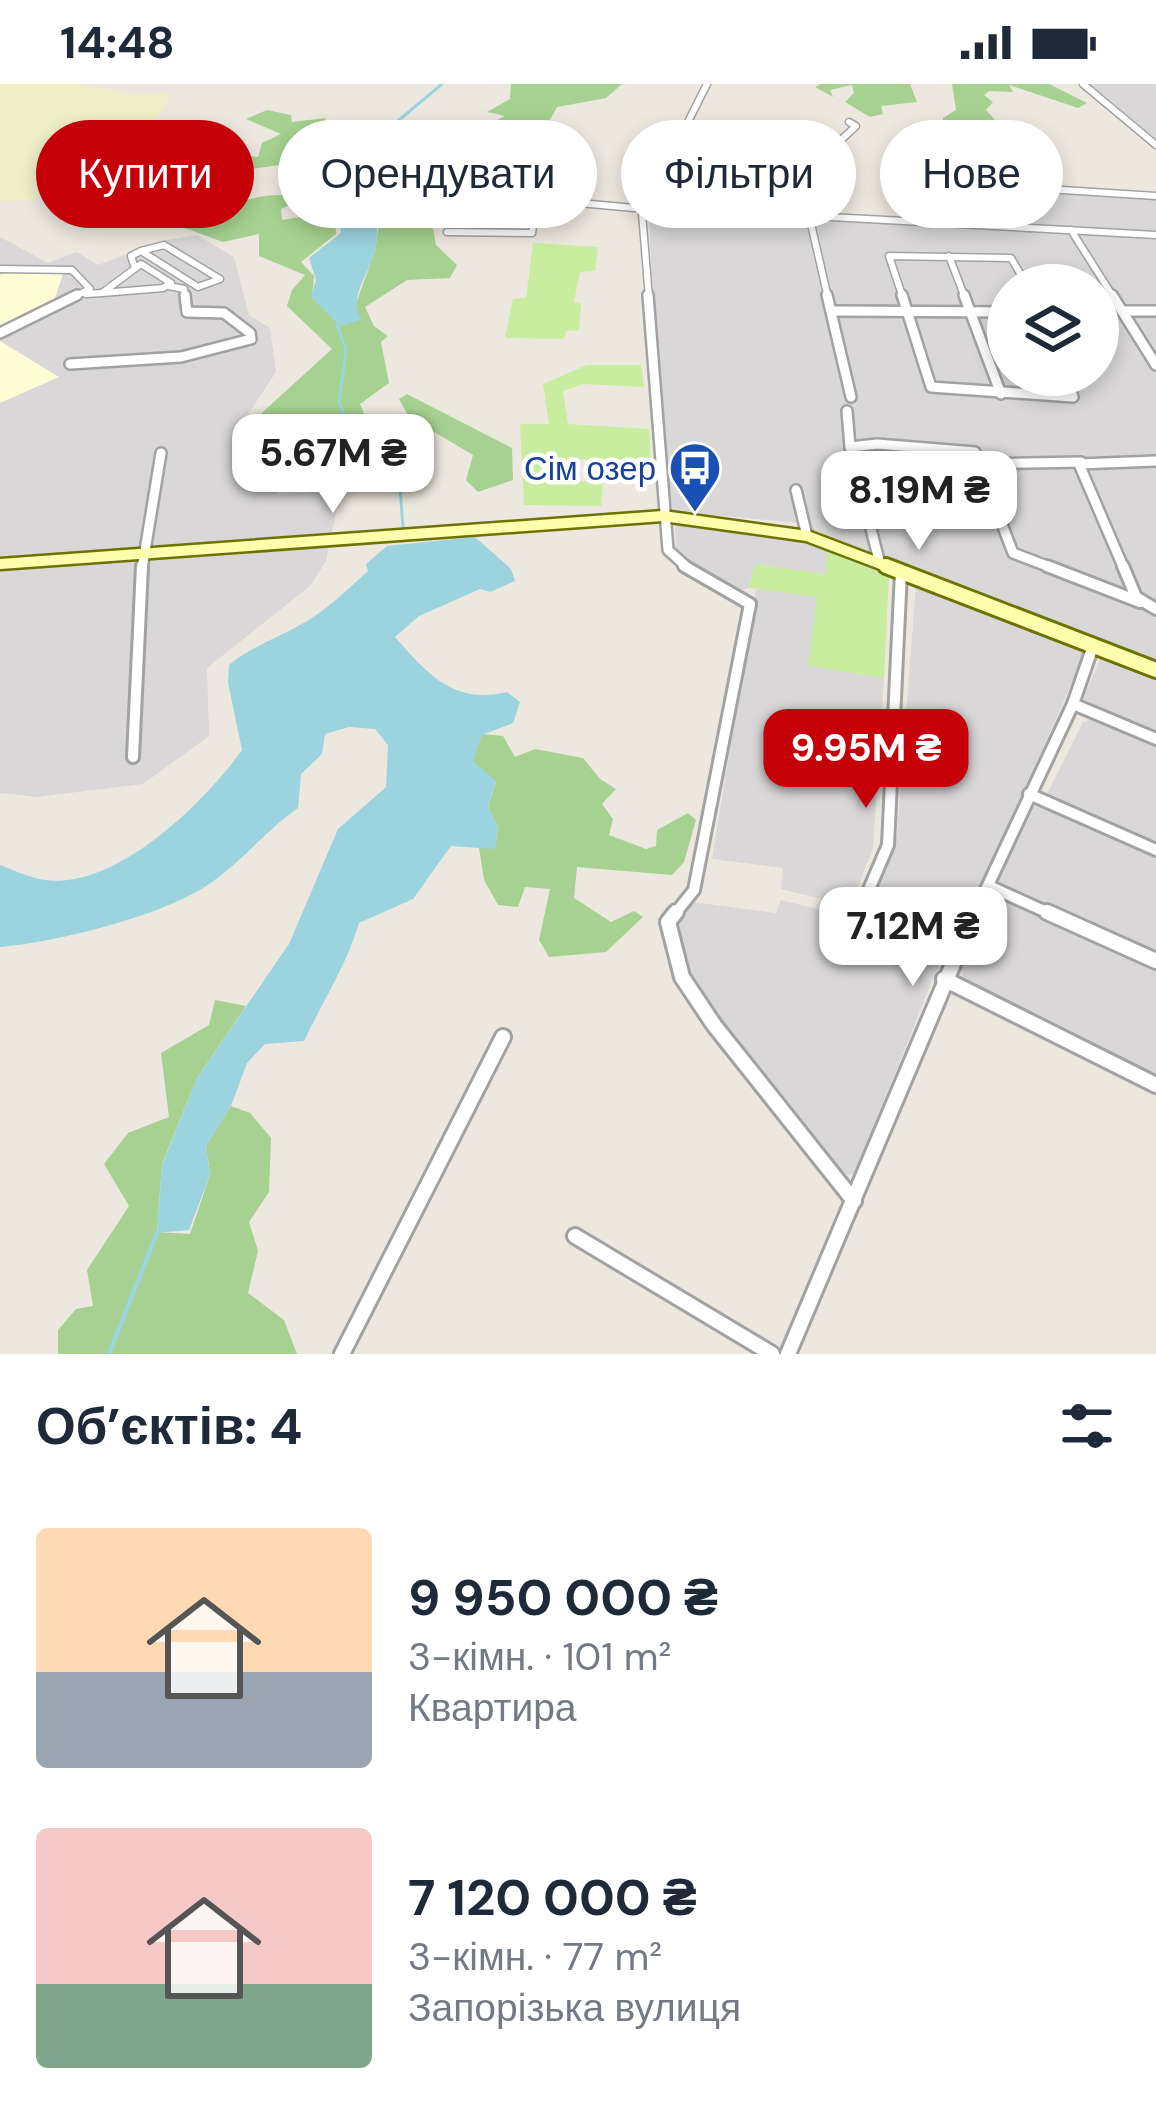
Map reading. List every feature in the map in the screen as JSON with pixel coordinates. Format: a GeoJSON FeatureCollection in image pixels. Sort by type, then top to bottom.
{"type":"FeatureCollection","features":[{"type":"Feature","properties":{"kind":"street"},"geometry":{"type":"LineString","coordinates":[[688,120],[707,84]]}},
{"type":"Feature","properties":{"kind":"street"},"geometry":{"type":"LineString","coordinates":[[1083,84],[1156,145]]}},
{"type":"Feature","properties":{"kind":"street"},"geometry":{"type":"LineString","coordinates":[[1063,190],[1156,196]]}},
{"type":"Feature","properties":{"kind":"street"},"geometry":{"type":"LineString","coordinates":[[447,232],[532,233],[536,204],[547,200],[621,206]]}},
{"type":"Feature","properties":{"kind":"street"},"geometry":{"type":"LineString","coordinates":[[648,228],[668,550],[678,563],[750,604],[694,890],[668,922],[682,977],[714,1025],[854,1201]]}},
{"type":"Feature","properties":{"kind":"street"},"geometry":{"type":"LineString","coordinates":[[812,228],[851,397]]}},
{"type":"Feature","properties":{"kind":"street"},"geometry":{"type":"LineString","coordinates":[[1039,228],[1156,236]]}},
{"type":"Feature","properties":{"kind":"street"},"geometry":{"type":"LineString","coordinates":[[1071,230],[1156,365]]}},
{"type":"Feature","properties":{"kind":"street"},"geometry":{"type":"LineString","coordinates":[[0,333],[86,293],[169,286],[184,289],[220,280],[164,245],[131,256],[134,265]]}},
{"type":"Feature","properties":{"kind":"street"},"geometry":{"type":"LineString","coordinates":[[141,251],[198,286]]}},
{"type":"Feature","properties":{"kind":"street"},"geometry":{"type":"LineString","coordinates":[[987,393],[931,387],[889,256],[1013,259],[1016,264]]}},
{"type":"Feature","properties":{"kind":"street"},"geometry":{"type":"LineString","coordinates":[[949,256],[987,356]]}},
{"type":"Feature","properties":{"kind":"street"},"geometry":{"type":"LineString","coordinates":[[134,265],[156,273],[169,286]]}},
{"type":"Feature","properties":{"kind":"street"},"geometry":{"type":"LineString","coordinates":[[102,293],[134,265]]}},
{"type":"Feature","properties":{"kind":"street"},"geometry":{"type":"LineString","coordinates":[[2,269],[72,270],[88,282],[86,293]]}},
{"type":"Feature","properties":{"kind":"street"},"geometry":{"type":"LineString","coordinates":[[70,364],[181,357],[251,339],[250,333],[224,313],[187,312],[184,289]]}},
{"type":"Feature","properties":{"kind":"street"},"geometry":{"type":"LineString","coordinates":[[834,311],[987,312]]}},
{"type":"Feature","properties":{"kind":"street"},"geometry":{"type":"LineString","coordinates":[[1122,311],[1156,311]]}},
{"type":"Feature","properties":{"kind":"street"},"geometry":{"type":"LineString","coordinates":[[847,411],[850,447],[880,564]]}},
{"type":"Feature","properties":{"kind":"street"},"geometry":{"type":"LineString","coordinates":[[850,447],[877,444],[975,452],[1013,554],[1156,609]]}},
{"type":"Feature","properties":{"kind":"street"},"geometry":{"type":"LineString","coordinates":[[133,757],[143,556],[161,453]]}},
{"type":"Feature","properties":{"kind":"street"},"geometry":{"type":"LineString","coordinates":[[979,464],[1156,461]]}},
{"type":"Feature","properties":{"kind":"street"},"geometry":{"type":"LineString","coordinates":[[1081,463],[1139,602]]}},
{"type":"Feature","properties":{"kind":"street"},"geometry":{"type":"LineString","coordinates":[[796,490],[807,536]]}},
{"type":"Feature","properties":{"kind":"street"},"geometry":{"type":"LineString","coordinates":[[0,564],[663,516],[807,536],[1156,670]]}},
{"type":"Feature","properties":{"kind":"street"},"geometry":{"type":"LineString","coordinates":[[901,572],[888,845],[859,913],[957,950]]}},
{"type":"Feature","properties":{"kind":"street"},"geometry":{"type":"LineString","coordinates":[[788,1354],[944,979],[1072,704],[1093,646]]}},
{"type":"Feature","properties":{"kind":"street"},"geometry":{"type":"LineString","coordinates":[[1072,704],[1156,739]]}},
{"type":"Feature","properties":{"kind":"street"},"geometry":{"type":"LineString","coordinates":[[1029,794],[1156,850]]}},
{"type":"Feature","properties":{"kind":"street"},"geometry":{"type":"LineString","coordinates":[[988,886],[1156,962]]}},
{"type":"Feature","properties":{"kind":"street"},"geometry":{"type":"LineString","coordinates":[[944,979],[1156,1085]]}},
{"type":"Feature","properties":{"kind":"street"},"geometry":{"type":"LineString","coordinates":[[342,1354],[502,1037]]}},
{"type":"Feature","properties":{"kind":"street"},"geometry":{"type":"LineString","coordinates":[[575,1237],[772,1354]]}},
{"type":"Feature","properties":{"kind":"shaded area"},"geometry":{"type":"Polygon","coordinates":[[[1086,84],[1156,84],[1156,142],[1108,98],[1086,84]]]}},
{"type":"Feature","properties":{"kind":"shaded area"},"geometry":{"type":"Polygon","coordinates":[[[1063,192],[1156,198],[1156,233],[1063,228],[1063,192]]]}},
{"type":"Feature","properties":{"kind":"shaded area"},"geometry":{"type":"Polygon","coordinates":[[[856,222],[880,223],[880,228],[1156,238],[1156,666],[810,532],[798,523],[672,511],[650,228],[856,228],[856,222]]]}},
{"type":"Feature","properties":{"kind":"shaded area"},"geometry":{"type":"Polygon","coordinates":[[[197,235],[234,257],[249,315],[270,328],[276,372],[235,434],[279,495],[341,489],[326,561],[310,586],[207,668],[209,736],[143,784],[37,797],[0,793],[0,237],[48,263],[77,252],[98,265],[166,240],[197,235]]]}},
{"type":"Feature","properties":{"kind":"shaded area"},"geometry":{"type":"Polygon","coordinates":[[[13,270],[63,274],[53,304],[0,329],[0,275],[13,270]]]}},
{"type":"Feature","properties":{"kind":"shaded area"},"geometry":{"type":"Polygon","coordinates":[[[0,341],[59,377],[0,403],[0,341]]]}},
{"type":"Feature","properties":{"kind":"shaded area"},"geometry":{"type":"Polygon","coordinates":[[[675,523],[793,537],[827,551],[826,574],[755,564],[749,588],[740,590],[683,562],[676,553],[675,523]]]}},
{"type":"Feature","properties":{"kind":"shaded area"},"geometry":{"type":"Polygon","coordinates":[[[916,584],[1086,651],[987,875],[954,936],[942,938],[868,909],[897,837],[916,584]]]}},
{"type":"Feature","properties":{"kind":"shaded area"},"geometry":{"type":"Polygon","coordinates":[[[756,589],[817,597],[809,666],[884,678],[873,849],[850,906],[781,889],[783,868],[712,859],[756,589]]]}},
{"type":"Feature","properties":{"kind":"shaded area"},"geometry":{"type":"Polygon","coordinates":[[[1102,655],[1156,676],[1156,735],[1081,704],[1102,655]]]}},
{"type":"Feature","properties":{"kind":"shaded area"},"geometry":{"type":"Polygon","coordinates":[[[1095,719],[1156,744],[1156,845],[1046,796],[1083,722],[1095,719]]]}},
{"type":"Feature","properties":{"kind":"shaded area"},"geometry":{"type":"Polygon","coordinates":[[[1027,807],[1046,807],[1156,855],[1156,953],[996,880],[1027,807]]]}},
{"type":"Feature","properties":{"kind":"shaded area"},"geometry":{"type":"Polygon","coordinates":[[[1000,894],[1156,967],[1156,1076],[964,979],[960,965],[993,895],[1000,894]]]}},
{"type":"Feature","properties":{"kind":"shaded area"},"geometry":{"type":"Polygon","coordinates":[[[781,900],[857,919],[943,953],[855,1174],[839,1175],[741,1052],[691,981],[680,945],[679,918],[692,902],[776,913],[781,900]]]}},
{"type":"Feature","properties":{"kind":"green space"},"geometry":{"type":"Polygon","coordinates":[[[0,84],[76,84],[132,94],[171,93],[153,120],[36,120],[36,199],[0,202],[0,84]]]}},
{"type":"Feature","properties":{"kind":"green space"},"geometry":{"type":"Polygon","coordinates":[[[511,84],[622,84],[606,98],[557,107],[549,120],[497,120],[505,116],[487,112],[510,99],[511,84]]]}},
{"type":"Feature","properties":{"kind":"green space"},"geometry":{"type":"Polygon","coordinates":[[[821,84],[910,84],[917,102],[881,106],[883,114],[870,117],[845,102],[854,93],[852,85],[830,90],[833,97],[815,87],[821,84]]]}},
{"type":"Feature","properties":{"kind":"green space"},"geometry":{"type":"Polygon","coordinates":[[[952,84],[1049,84],[1087,103],[1078,108],[1009,85],[1013,92],[984,95],[993,102],[986,110],[995,120],[943,120],[956,110],[952,84]]]}},
{"type":"Feature","properties":{"kind":"green space"},"geometry":{"type":"Polygon","coordinates":[[[267,110],[291,115],[292,120],[278,120],[278,133],[246,119],[267,110]]]}},
{"type":"Feature","properties":{"kind":"green space"},"geometry":{"type":"Polygon","coordinates":[[[278,135],[278,165],[254,170],[254,156],[258,157],[262,143],[278,135]]]}},
{"type":"Feature","properties":{"kind":"green space"},"geometry":{"type":"Polygon","coordinates":[[[278,195],[278,228],[336,228],[336,234],[301,262],[314,276],[312,298],[354,309],[378,228],[433,228],[436,245],[457,265],[450,278],[407,280],[365,307],[374,326],[388,336],[381,342],[389,383],[360,404],[373,434],[411,446],[419,491],[365,492],[384,478],[374,456],[285,459],[242,431],[332,349],[287,306],[292,290],[305,275],[259,256],[259,234],[223,242],[185,228],[254,228],[254,199],[278,195]]]}},
{"type":"Feature","properties":{"kind":"green space"},"geometry":{"type":"Polygon","coordinates":[[[533,243],[598,247],[595,271],[580,272],[574,302],[581,304],[579,330],[566,331],[564,339],[505,338],[513,299],[526,298],[533,243]]]}},
{"type":"Feature","properties":{"kind":"green space"},"geometry":{"type":"Polygon","coordinates":[[[587,365],[641,365],[644,387],[583,384],[563,391],[568,424],[649,429],[651,463],[575,459],[572,480],[603,484],[601,506],[524,505],[520,424],[549,424],[543,384],[587,365]]]}},
{"type":"Feature","properties":{"kind":"green space"},"geometry":{"type":"Polygon","coordinates":[[[407,394],[512,448],[513,480],[478,492],[466,480],[473,455],[409,417],[399,399],[407,394]]]}},
{"type":"Feature","properties":{"kind":"green space"},"geometry":{"type":"Polygon","coordinates":[[[827,551],[889,576],[884,678],[808,666],[817,597],[749,588],[755,564],[826,574],[827,551]]]}},
{"type":"Feature","properties":{"kind":"green space"},"geometry":{"type":"Polygon","coordinates":[[[482,734],[503,736],[515,757],[535,749],[583,758],[600,779],[616,789],[602,804],[613,819],[609,835],[646,849],[656,846],[657,830],[688,813],[696,820],[684,862],[672,875],[577,867],[574,898],[611,922],[634,911],[643,917],[606,952],[549,957],[539,940],[550,889],[525,887],[518,907],[498,905],[484,880],[479,848],[495,848],[498,827],[488,807],[496,782],[472,761],[482,734]]]}},
{"type":"Feature","properties":{"kind":"green space"},"geometry":{"type":"Polygon","coordinates":[[[215,1000],[246,1006],[197,1078],[162,1164],[157,1232],[190,1234],[210,1175],[206,1146],[231,1106],[250,1113],[271,1138],[269,1192],[249,1222],[258,1251],[248,1293],[284,1320],[297,1354],[58,1354],[58,1330],[76,1309],[93,1306],[87,1270],[129,1206],[104,1164],[128,1133],[169,1117],[161,1053],[209,1025],[215,1000]]]}},
{"type":"Feature","properties":{"kind":"water"},"geometry":{"type":"Polygon","coordinates":[[[341,228],[376,228],[377,239],[358,294],[361,320],[340,326],[311,297],[316,280],[309,258],[341,233],[341,228]]]}},
{"type":"Feature","properties":{"kind":"water"},"geometry":{"type":"Polygon","coordinates":[[[475,537],[511,569],[515,581],[490,592],[480,589],[419,616],[395,637],[443,683],[471,694],[507,692],[520,702],[513,723],[482,735],[473,761],[496,781],[488,807],[498,827],[495,849],[451,846],[413,899],[359,923],[304,1041],[265,1044],[247,1063],[231,1106],[206,1146],[210,1175],[189,1230],[157,1233],[162,1165],[197,1078],[289,944],[338,829],[386,787],[388,745],[375,729],[349,727],[325,734],[322,754],[301,774],[298,808],[206,886],[135,918],[0,947],[0,865],[39,879],[72,879],[129,857],[182,817],[242,750],[228,683],[229,665],[323,610],[368,571],[366,564],[387,546],[475,537]]]}},
{"type":"Feature","properties":{"kind":"waterway"},"geometry":{"type":"LineString","coordinates":[[399,120],[442,84]]}},
{"type":"Feature","properties":{"kind":"waterway"},"geometry":{"type":"LineString","coordinates":[[337,325],[346,350],[339,402],[355,440],[398,461],[403,528]]}},
{"type":"Feature","properties":{"kind":"waterway"},"geometry":{"type":"LineString","coordinates":[[109,1354],[157,1233]]}},
{"type":"Feature","properties":{"kind":"place","name":"Сім озер"},"geometry":{"type":"Point","coordinates":[695,514]}}]}
